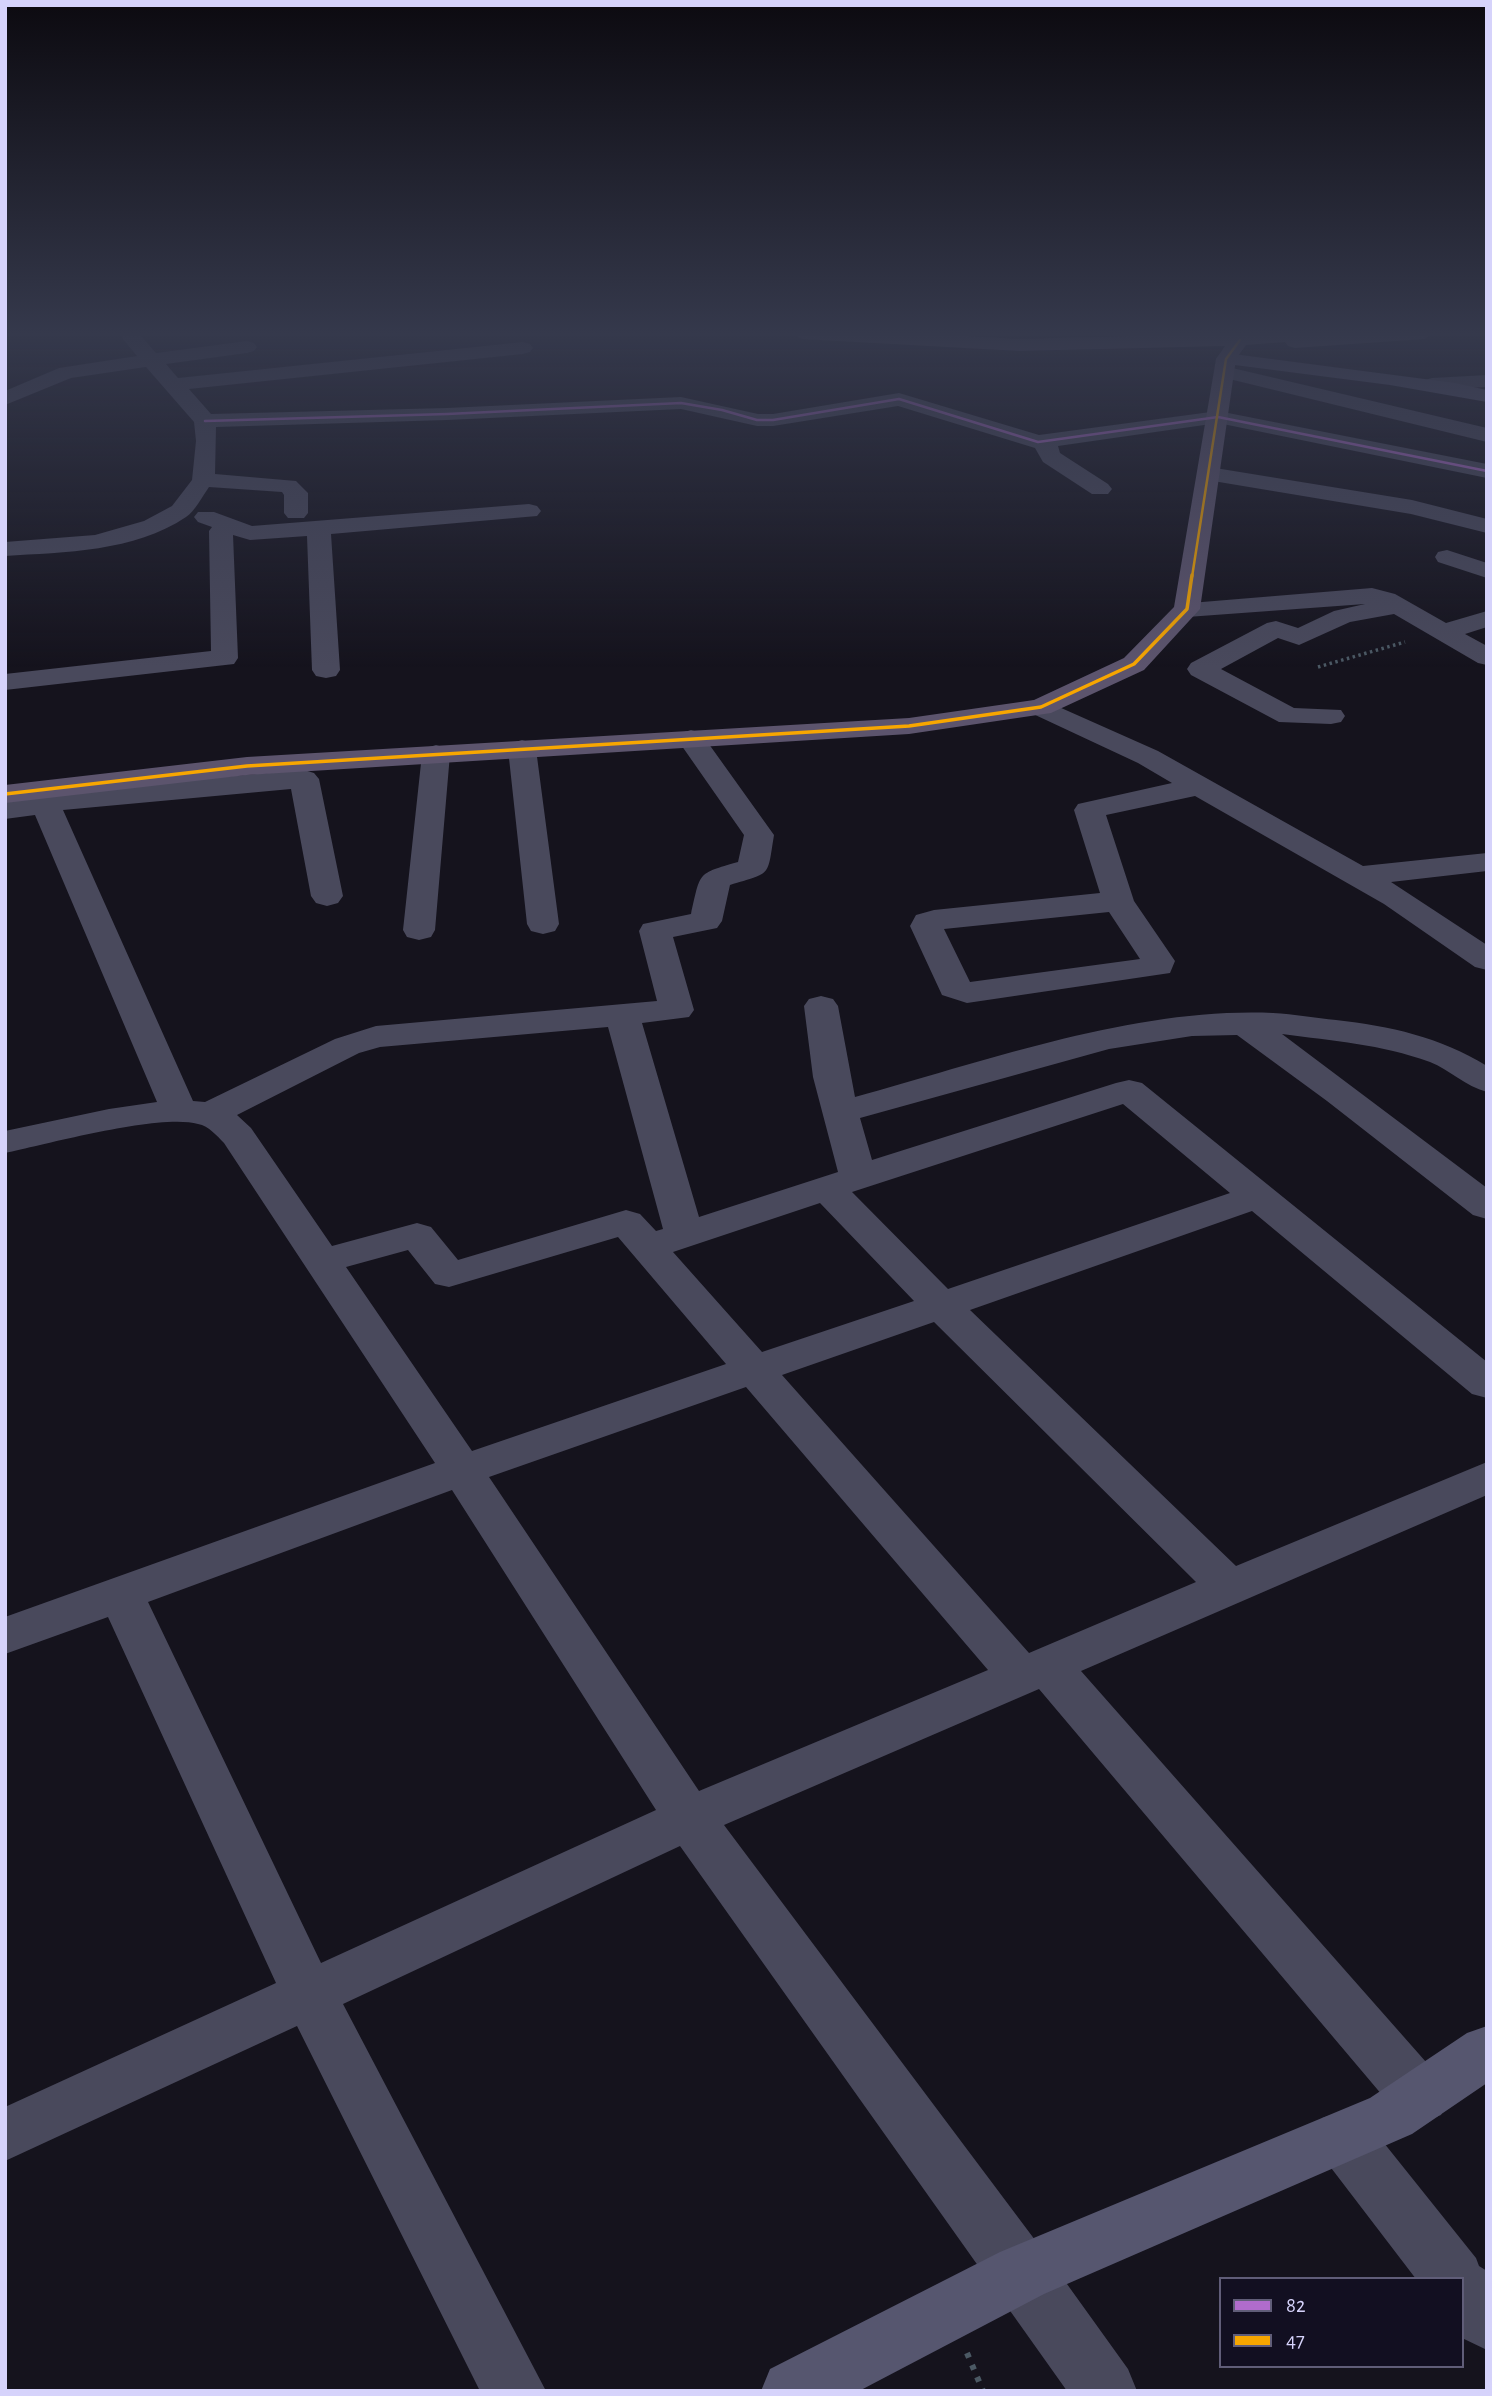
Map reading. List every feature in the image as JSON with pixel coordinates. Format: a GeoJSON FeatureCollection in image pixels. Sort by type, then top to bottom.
{"type":"FeatureCollection","features":[{"type":"Feature","properties":{"kind":"main road"},"geometry":{"type":"LineString","coordinates":[[5,794],[247,766],[909,726],[1041,706],[1134,664],[1187,609],[1214,445]]}},
{"type":"Feature","properties":{"kind":"street"},"geometry":{"type":"LineString","coordinates":[[5,549],[97,542],[152,526],[182,509],[203,480],[207,445]]}},
{"type":"Feature","properties":{"kind":"street"},"geometry":{"type":"LineString","coordinates":[[1046,445],[1051,457],[1100,489]]}},
{"type":"Feature","properties":{"kind":"street"},"geometry":{"type":"LineString","coordinates":[[1359,445],[1487,471]]}},
{"type":"Feature","properties":{"kind":"street"},"geometry":{"type":"LineString","coordinates":[[1209,474],[1412,507],[1487,527]]}},
{"type":"Feature","properties":{"kind":"street"},"geometry":{"type":"LineString","coordinates":[[203,480],[288,486],[296,493],[296,513]]}},
{"type":"Feature","properties":{"kind":"street"},"geometry":{"type":"LineString","coordinates":[[182,509],[250,533],[530,511]]}},
{"type":"Feature","properties":{"kind":"street"},"geometry":{"type":"LineString","coordinates":[[5,682],[225,658],[221,531],[228,525]]}},
{"type":"Feature","properties":{"kind":"street"},"geometry":{"type":"LineString","coordinates":[[319,527],[326,670]]}},
{"type":"Feature","properties":{"kind":"street"},"geometry":{"type":"LineString","coordinates":[[1447,556],[1487,571]]}},
{"type":"Feature","properties":{"kind":"street"},"geometry":{"type":"LineString","coordinates":[[1187,609],[1372,596],[1396,606],[1487,657]]}},
{"type":"Feature","properties":{"kind":"street"},"geometry":{"type":"LineString","coordinates":[[1331,716],[1289,716],[1201,669],[1276,629],[1299,637],[1343,616],[1396,606]]}},
{"type":"Feature","properties":{"kind":"street"},"geometry":{"type":"LineString","coordinates":[[1443,632],[1487,619]]}},
{"type":"Feature","properties":{"kind":"street"},"geometry":{"type":"LineString","coordinates":[[1041,706],[1148,757],[1395,897],[1487,960]]}},
{"type":"Feature","properties":{"kind":"street"},"geometry":{"type":"LineString","coordinates":[[8,1133],[194,1112],[347,1046],[376,1037],[677,1010],[655,931],[706,921],[715,880],[754,868],[759,835],[691,739]]}},
{"type":"Feature","properties":{"kind":"street"},"geometry":{"type":"LineString","coordinates":[[522,749],[544,924]]}},
{"type":"Feature","properties":{"kind":"street"},"geometry":{"type":"LineString","coordinates":[[419,930],[436,754]]}},
{"type":"Feature","properties":{"kind":"street"},"geometry":{"type":"LineString","coordinates":[[5,810],[158,790],[304,779],[327,896]]}},
{"type":"Feature","properties":{"kind":"street"},"geometry":{"type":"LineString","coordinates":[[1118,901],[934,920],[927,922],[926,926],[954,988],[960,992],[1158,966],[1158,961],[1118,901],[1089,810],[1199,786]]}},
{"type":"Feature","properties":{"kind":"street"},"geometry":{"type":"LineString","coordinates":[[45,804],[194,1112],[226,1124],[237,1136],[462,1470],[689,1818],[1022,2273],[1105,2391]]}},
{"type":"Feature","properties":{"kind":"street"},"geometry":{"type":"LineString","coordinates":[[1358,876],[1487,862]]}},
{"type":"Feature","properties":{"kind":"street"},"geometry":{"type":"LineString","coordinates":[[821,1006],[831,1077],[841,1112],[842,1182],[942,1305],[1229,1587]]}},
{"type":"Feature","properties":{"kind":"street"},"geometry":{"type":"LineString","coordinates":[[622,1015],[645,1086],[666,1241],[755,1369],[1420,2096]]}},
{"type":"Feature","properties":{"kind":"street"},"geometry":{"type":"LineString","coordinates":[[841,1112],[1107,1039],[1192,1026],[1273,1023],[1384,1035],[1446,1056],[1487,1081]]}},
{"type":"Feature","properties":{"kind":"street"},"geometry":{"type":"LineString","coordinates":[[1245,1024],[1340,1093],[1487,1207]]}},
{"type":"Feature","properties":{"kind":"street"},"geometry":{"type":"LineString","coordinates":[[322,1261],[417,1235],[449,1275],[626,1223],[666,1241],[1129,1091],[1487,1384]]}},
{"type":"Feature","properties":{"kind":"street"},"geometry":{"type":"LineString","coordinates":[[5,1636],[462,1470],[1256,1197]]}},
{"type":"Feature","properties":{"kind":"street"},"geometry":{"type":"LineString","coordinates":[[5,2135],[689,1818],[1487,1477]]}},
{"type":"Feature","properties":{"kind":"street"},"geometry":{"type":"LineString","coordinates":[[121,1594],[308,1993],[514,2391]]}},
{"type":"Feature","properties":{"kind":"street"},"geometry":{"type":"LineString","coordinates":[[793,2391],[1022,2273],[1391,2116],[1487,2051]]}},
{"type":"Feature","properties":{"kind":"street"},"geometry":{"type":"LineString","coordinates":[[1343,2137],[1452,2277]]}},
{"type":"Feature","properties":{"kind":"street"},"geometry":{"type":"LineString","coordinates":[[1464,2291],[1487,2320]]}},
{"type":"Feature","properties":{"kind":"path"},"geometry":{"type":"LineString","coordinates":[[1318,667],[1443,632]]}},
{"type":"Feature","properties":{"kind":"transit line","name":"47"},"geometry":{"type":"LineString","coordinates":[[5,794],[247,766],[909,726],[1041,707],[1134,664],[1187,609],[1213,445]]}},
{"type":"Feature","properties":{"kind":"transit line","name":"82"},"geometry":{"type":"LineString","coordinates":[[1357,445],[1487,471]]}}]}
